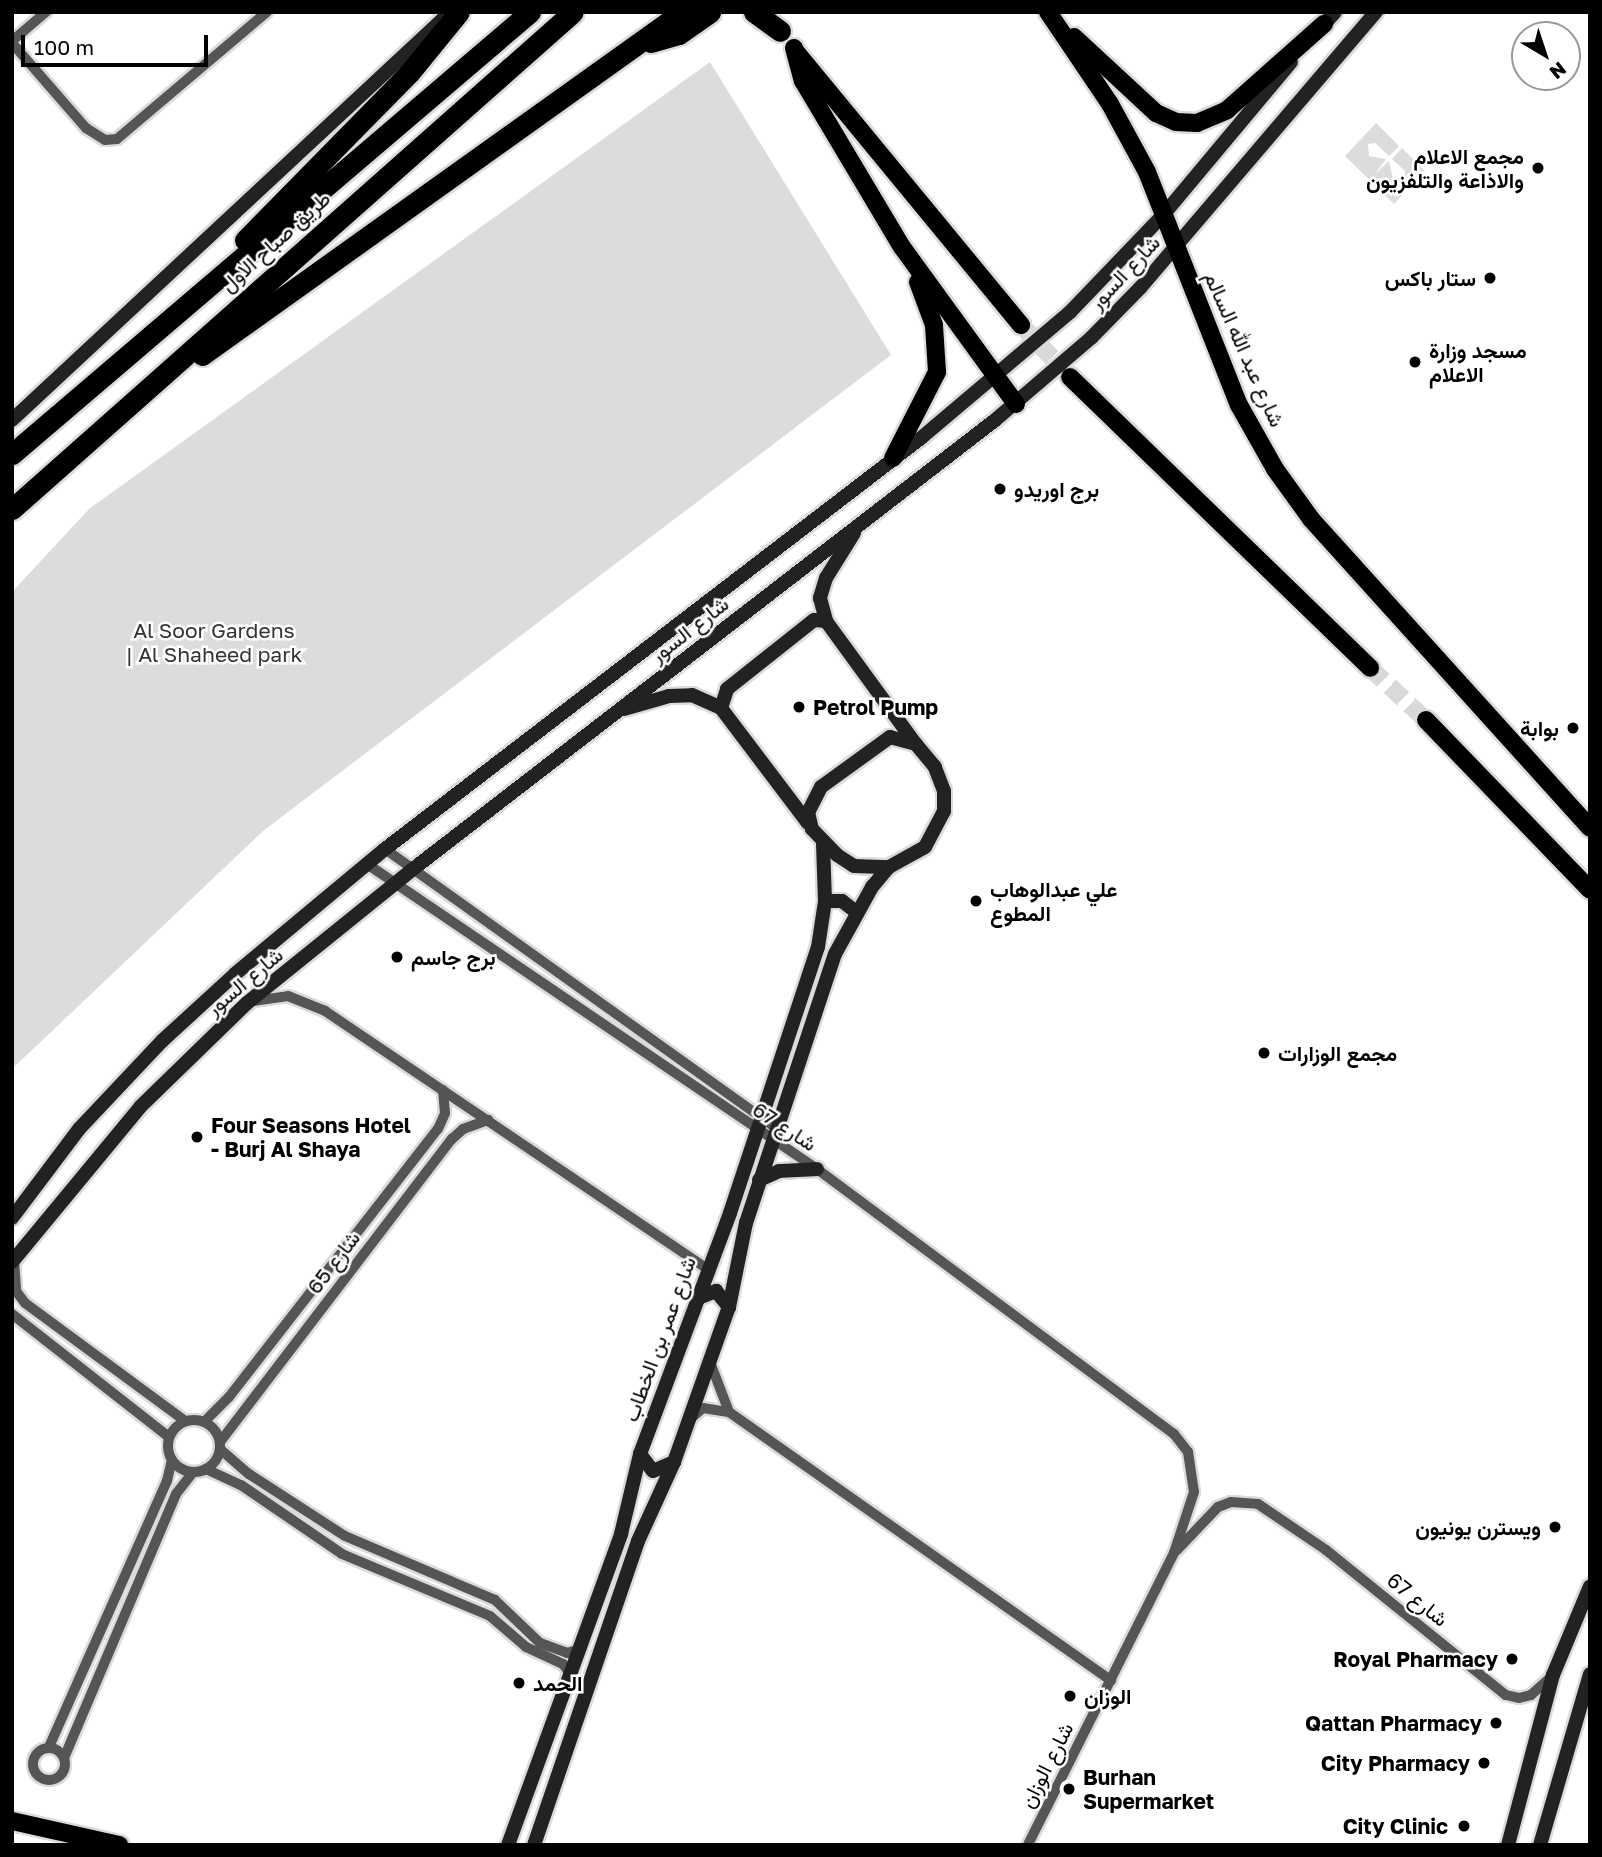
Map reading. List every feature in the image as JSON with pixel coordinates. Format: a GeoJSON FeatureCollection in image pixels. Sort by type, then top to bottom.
{"type":"FeatureCollection","features":[{"type":"Feature","properties":{"kind":"highway"},"geometry":{"type":"LineString","coordinates":[[156,330],[410,72],[459,12]]}},
{"type":"Feature","properties":{"kind":"highway","name":"طريق صباح الاول"},"geometry":{"type":"LineString","coordinates":[[12,454],[530,12]]}},
{"type":"Feature","properties":{"kind":"highway","name":"طريق صباح الاول"},"geometry":{"type":"LineString","coordinates":[[12,509],[121,416],[259,287],[573,12]]}},
{"type":"Feature","properties":{"kind":"highway"},"geometry":{"type":"LineString","coordinates":[[121,416],[384,222],[645,42],[682,12]]}},
{"type":"Feature","properties":{"kind":"highway"},"geometry":{"type":"LineString","coordinates":[[645,42],[679,34],[710,12]]}},
{"type":"Feature","properties":{"kind":"highway"},"geometry":{"type":"LineString","coordinates":[[754,12],[780,31]]}},
{"type":"Feature","properties":{"kind":"main road"},"geometry":{"type":"LineString","coordinates":[[12,420],[450,12]]}},
{"type":"Feature","properties":{"kind":"main road"},"geometry":{"type":"LineString","coordinates":[[767,12],[1021,325]]}},
{"type":"Feature","properties":{"kind":"main road","name":"شارع السور"},"geometry":{"type":"LineString","coordinates":[[13,1261],[140,1107],[247,1003],[395,883],[1016,404],[1091,338],[1176,247],[1376,12]]}},
{"type":"Feature","properties":{"kind":"main road"},"geometry":{"type":"LineString","coordinates":[[1050,14],[1150,109],[1169,120],[1189,123],[1209,120],[1227,110],[1329,18]]}},
{"type":"Feature","properties":{"kind":"main road","name":"شارع عبد الله السالم"},"geometry":{"type":"LineString","coordinates":[[1050,14],[1110,104],[1164,214],[1239,405],[1275,469],[1311,519],[1590,828]]}},
{"type":"Feature","properties":{"kind":"main road","name":"شارع السور"},"geometry":{"type":"LineString","coordinates":[[12,1218],[79,1129],[162,1041],[367,864],[893,458],[996,377],[1070,312],[1164,214],[1329,18]]}},
{"type":"Feature","properties":{"kind":"main road"},"geometry":{"type":"LineString","coordinates":[[794,48],[803,81],[902,247],[1016,404]]}},
{"type":"Feature","properties":{"kind":"main road"},"geometry":{"type":"LineString","coordinates":[[893,458],[932,388],[939,358],[934,325],[902,247]]}},
{"type":"Feature","properties":{"kind":"main road"},"geometry":{"type":"LineString","coordinates":[[1070,377],[1370,668]]}},
{"type":"Feature","properties":{"kind":"main road"},"geometry":{"type":"LineString","coordinates":[[534,1845],[638,1541],[674,1462],[729,1307],[746,1223],[835,954],[855,911],[889,867],[925,847],[943,811],[944,791],[935,768],[826,621],[820,598],[826,578],[859,524]]}},
{"type":"Feature","properties":{"kind":"main road"},"geometry":{"type":"LineString","coordinates":[[721,708],[727,689],[814,620],[826,621]]}},
{"type":"Feature","properties":{"kind":"main road"},"geometry":{"type":"LineString","coordinates":[[616,712],[669,696],[692,695],[721,708],[823,844],[853,866],[889,867]]}},
{"type":"Feature","properties":{"kind":"main road"},"geometry":{"type":"LineString","coordinates":[[1426,720],[1590,890]]}},
{"type":"Feature","properties":{"kind":"main road"},"geometry":{"type":"LineString","coordinates":[[813,829],[808,812],[811,799],[821,788],[880,741],[903,738],[916,744]]}},
{"type":"Feature","properties":{"kind":"main road","name":"شارع عمر بن الخطاب"},"geometry":{"type":"LineString","coordinates":[[508,1845],[621,1534],[639,1454],[756,1131],[818,947],[825,901],[823,844]]}},
{"type":"Feature","properties":{"kind":"main road"},"geometry":{"type":"LineString","coordinates":[[825,901],[842,901],[855,911]]}},
{"type":"Feature","properties":{"kind":"main road"},"geometry":{"type":"LineString","coordinates":[[759,1180],[779,1171],[817,1169]]}},
{"type":"Feature","properties":{"kind":"main road"},"geometry":{"type":"LineString","coordinates":[[696,1299],[716,1291],[729,1307]]}},
{"type":"Feature","properties":{"kind":"main road"},"geometry":{"type":"LineString","coordinates":[[639,1454],[653,1471],[674,1462]]}},
{"type":"Feature","properties":{"kind":"main road"},"geometry":{"type":"LineString","coordinates":[[1508,1845],[1553,1675],[1590,1586]]}},
{"type":"Feature","properties":{"kind":"main road"},"geometry":{"type":"LineString","coordinates":[[1540,1845],[1590,1674]]}},
{"type":"Feature","properties":{"kind":"main road"},"geometry":{"type":"LineString","coordinates":[[12,1821],[119,1845]]}},
{"type":"Feature","properties":{"kind":"street"},"geometry":{"type":"LineString","coordinates":[[46,12],[12,42],[86,128],[105,140],[117,139],[267,12]]}},
{"type":"Feature","properties":{"kind":"street","name":"شارع 67"},"geometry":{"type":"LineString","coordinates":[[385,849],[761,1116],[774,1135],[817,1169],[1174,1434]]}},
{"type":"Feature","properties":{"kind":"street","name":"شارع 67"},"geometry":{"type":"LineString","coordinates":[[367,864],[756,1131],[774,1135]]}},
{"type":"Feature","properties":{"kind":"street"},"geometry":{"type":"LineString","coordinates":[[247,1003],[272,996],[309,1002],[707,1269]]}},
{"type":"Feature","properties":{"kind":"street","name":"شارع 65"},"geometry":{"type":"LineString","coordinates":[[204,1422],[229,1397],[438,1129],[445,1113],[443,1090]]}},
{"type":"Feature","properties":{"kind":"street","name":"شارع 65"},"geometry":{"type":"LineString","coordinates":[[220,1445],[452,1139],[463,1129],[488,1120]]}},
{"type":"Feature","properties":{"kind":"street"},"geometry":{"type":"LineString","coordinates":[[13,1261],[16,1291],[26,1303],[185,1422],[204,1422],[220,1445],[249,1474],[345,1536],[495,1600],[540,1643],[567,1653],[580,1649]]}},
{"type":"Feature","properties":{"kind":"street"},"geometry":{"type":"LineString","coordinates":[[12,1314],[169,1437],[172,1460],[167,1481],[49,1747],[33,1759],[40,1778],[60,1777],[64,1758],[176,1494],[193,1472],[206,1469],[233,1480],[342,1554],[490,1616],[518,1642],[563,1664],[571,1675]]}},
{"type":"Feature","properties":{"kind":"street"},"geometry":{"type":"LineString","coordinates":[[709,1362],[729,1412]]}},
{"type":"Feature","properties":{"kind":"street"},"geometry":{"type":"LineString","coordinates":[[687,1422],[703,1408],[729,1412],[1111,1679]]}},
{"type":"Feature","properties":{"kind":"street"},"geometry":{"type":"LineString","coordinates":[[169,1437],[185,1422]]}},
{"type":"Feature","properties":{"kind":"street","name":"شارع الوزان"},"geometry":{"type":"LineString","coordinates":[[1027,1845],[1174,1553],[1194,1492],[1188,1452],[1174,1434]]}},
{"type":"Feature","properties":{"kind":"street"},"geometry":{"type":"LineString","coordinates":[[206,1469],[220,1445]]}},
{"type":"Feature","properties":{"kind":"street"},"geometry":{"type":"LineString","coordinates":[[172,1460],[193,1472]]}},
{"type":"Feature","properties":{"kind":"street","name":"شارع الوزان"},"geometry":{"type":"LineString","coordinates":[[1174,1553],[1218,1507],[1231,1502],[1258,1504]]}},
{"type":"Feature","properties":{"kind":"street","name":"شارع 67"},"geometry":{"type":"LineString","coordinates":[[1258,1504],[1326,1550],[1506,1695],[1519,1698],[1531,1695],[1553,1675]]}},
{"type":"Feature","properties":{"kind":"street"},"geometry":{"type":"LineString","coordinates":[[49,1747],[64,1758]]}},
{"type":"Feature","properties":{"kind":"green space","name":"Al Soor Gardens | Al Shaheed park"},"geometry":{"type":"Polygon","coordinates":[[[710,62],[891,355],[263,831],[12,1069],[12,592],[89,509],[710,62]]]}},
{"type":"Feature","properties":{"kind":"green space"},"geometry":{"type":"Polygon","coordinates":[[[1376,123],[1399,146],[1389,156],[1375,143],[1368,144],[1369,156],[1386,159],[1375,174],[1389,161],[1393,179],[1405,179],[1405,171],[1392,159],[1402,148],[1425,171],[1394,204],[1345,156],[1376,123]]]}},
{"type":"Feature","properties":{"kind":"tunnel"},"geometry":{"type":"LineString","coordinates":[[1021,325],[1069,376]]}},
{"type":"Feature","properties":{"kind":"tunnel"},"geometry":{"type":"LineString","coordinates":[[1370,668],[1426,720]]}},
{"type":"Feature","properties":{"kind":"place","name":"مجمع الاعلام والاذاعة والتلفزيون"},"geometry":{"type":"Point","coordinates":[1538,168]}},
{"type":"Feature","properties":{"kind":"place","name":"ستار باكس"},"geometry":{"type":"Point","coordinates":[1490,278]}},
{"type":"Feature","properties":{"kind":"place","name":"مسجد وزارة الاعلام"},"geometry":{"type":"Point","coordinates":[1415,362]}},
{"type":"Feature","properties":{"kind":"place","name":"برج اوريدو"},"geometry":{"type":"Point","coordinates":[1000,489]}},
{"type":"Feature","properties":{"kind":"place","name":"Petrol Pump"},"geometry":{"type":"Point","coordinates":[799,707]}},
{"type":"Feature","properties":{"kind":"place","name":"بوابة"},"geometry":{"type":"Point","coordinates":[1573,728]}},
{"type":"Feature","properties":{"kind":"place","name":"علي عبدالوهاب المطوع"},"geometry":{"type":"Point","coordinates":[976,901]}},
{"type":"Feature","properties":{"kind":"place","name":"برج جاسم"},"geometry":{"type":"Point","coordinates":[397,957]}},
{"type":"Feature","properties":{"kind":"place","name":"مجمع الوزارات"},"geometry":{"type":"Point","coordinates":[1264,1053]}},
{"type":"Feature","properties":{"kind":"place","name":"Four Seasons Hotel - Burj Al Shaya"},"geometry":{"type":"Point","coordinates":[197,1137]}},
{"type":"Feature","properties":{"kind":"place","name":"ويسترن يونيون"},"geometry":{"type":"Point","coordinates":[1555,1527]}},
{"type":"Feature","properties":{"kind":"place","name":"Royal Pharmacy"},"geometry":{"type":"Point","coordinates":[1512,1659]}},
{"type":"Feature","properties":{"kind":"place","name":"الحمد"},"geometry":{"type":"Point","coordinates":[519,1683]}},
{"type":"Feature","properties":{"kind":"place","name":"الوزان"},"geometry":{"type":"Point","coordinates":[1070,1696]}},
{"type":"Feature","properties":{"kind":"place","name":"Qattan Pharmacy"},"geometry":{"type":"Point","coordinates":[1496,1723]}},
{"type":"Feature","properties":{"kind":"place","name":"City Pharmacy"},"geometry":{"type":"Point","coordinates":[1484,1763]}},
{"type":"Feature","properties":{"kind":"place","name":"Burhan Supermarket"},"geometry":{"type":"Point","coordinates":[1069,1789]}},
{"type":"Feature","properties":{"kind":"place","name":"City Clinic"},"geometry":{"type":"Point","coordinates":[1464,1826]}}]}
